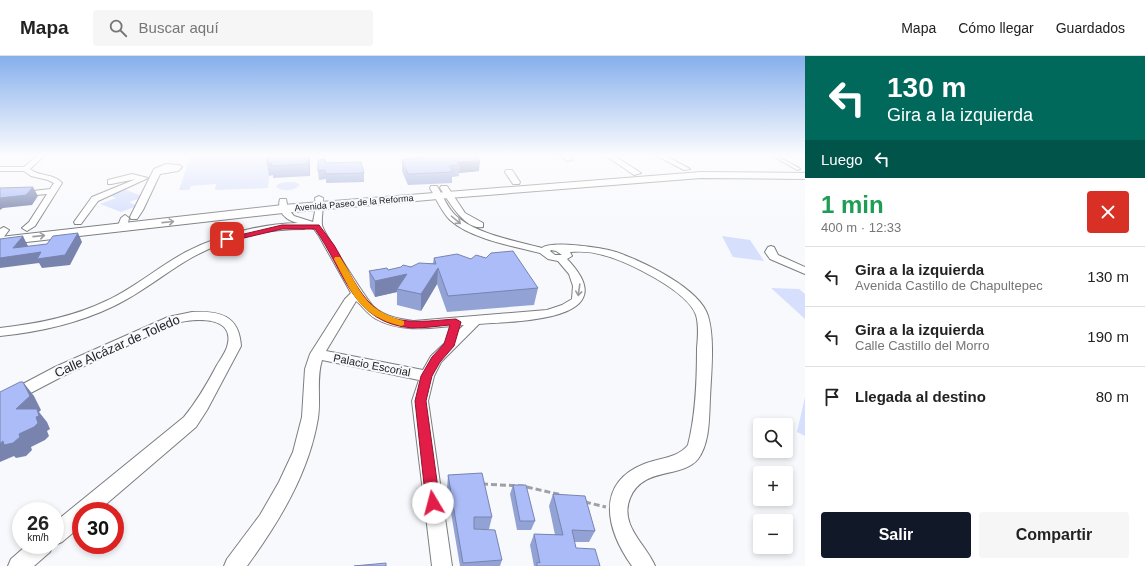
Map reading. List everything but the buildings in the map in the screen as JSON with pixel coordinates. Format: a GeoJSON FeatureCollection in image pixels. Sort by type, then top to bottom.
{"type":"FeatureCollection","features":[{"type":"Feature","properties":{"kind":"main road","name":"Avenida Paseo de la Reforma"},"geometry":{"type":"LineString","coordinates":[[441,192],[516,182],[568,182],[592,179]]}},
{"type":"Feature","properties":{"kind":"main road","name":"Avenida Paseo de la Reforma"},"geometry":{"type":"LineString","coordinates":[[1,234],[27,228],[78,222],[127,221],[283,205],[568,182],[629,179]]}},
{"type":"Feature","properties":{"kind":"main road","name":"Avenida Paseo de la Reforma"},"geometry":{"type":"LineString","coordinates":[[1,234],[283,205]]}},
{"type":"Feature","properties":{"kind":"street"},"geometry":{"type":"LineString","coordinates":[[27,228],[32,224],[54,191],[58,182],[57,180],[51,179]]}},
{"type":"Feature","properties":{"kind":"street"},"geometry":{"type":"LineString","coordinates":[[111,182],[122,179]]}},
{"type":"Feature","properties":{"kind":"street"},"geometry":{"type":"LineString","coordinates":[[78,222],[95,199],[142,179]]}},
{"type":"Feature","properties":{"kind":"street"},"geometry":{"type":"LineString","coordinates":[[127,221],[139,210],[153,179]]}},
{"type":"Feature","properties":{"kind":"street"},"geometry":{"type":"LineString","coordinates":[[0,193],[25,194],[54,191]]}},
{"type":"Feature","properties":{"kind":"street"},"geometry":{"type":"LineString","coordinates":[[441,192],[452,217],[460,224],[474,230],[554,252],[588,249],[608,253],[638,264],[672,285],[690,299],[702,314],[705,329],[702,405],[696,448],[687,458],[638,473],[628,483],[621,496],[617,510],[623,534],[645,566]]}},
{"type":"Feature","properties":{"kind":"street"},"geometry":{"type":"LineString","coordinates":[[317,227],[320,202]]}},
{"type":"Feature","properties":{"kind":"street"},"geometry":{"type":"LineString","coordinates":[[283,205],[287,215],[293,219],[317,227],[330,244],[357,294],[370,310],[382,318],[398,323],[414,325],[475,321],[548,314],[566,308],[577,300],[580,283],[576,275],[554,252]]}},
{"type":"Feature","properties":{"kind":"street"},"geometry":{"type":"LineString","coordinates":[[0,332],[51,324],[81,315],[109,304],[188,256],[227,239],[282,227],[317,227]]}},
{"type":"Feature","properties":{"kind":"street"},"geometry":{"type":"LineString","coordinates":[[771,249],[770,252],[774,257],[805,271]]}},
{"type":"Feature","properties":{"kind":"street"},"geometry":{"type":"LineString","coordinates":[[234,566],[267,522],[286,488],[301,452],[310,417],[312,369],[317,354],[351,299],[357,294]]}},
{"type":"Feature","properties":{"kind":"street","name":"Calle Alcázar de Toledo"},"geometry":{"type":"LineString","coordinates":[[0,403],[60,371],[172,320],[201,314],[215,317],[226,322],[232,328],[235,337],[234,346],[202,406],[190,422],[95,502]]}},
{"type":"Feature","properties":{"kind":"street"},"geometry":{"type":"LineString","coordinates":[[442,566],[420,401],[427,376],[436,359],[475,321]]}},
{"type":"Feature","properties":{"kind":"street"},"geometry":{"type":"LineString","coordinates":[[448,346],[456,322]]}},
{"type":"Feature","properties":{"kind":"street","name":"Palacio Escorial"},"geometry":{"type":"LineString","coordinates":[[317,354],[427,376]]}},
{"type":"Feature","properties":{"kind":"street"},"geometry":{"type":"LineString","coordinates":[[64,528],[72,521]]}},
{"type":"Feature","properties":{"kind":"street"},"geometry":{"type":"LineString","coordinates":[[18,566],[32,554]]}},
{"type":"Feature","properties":{"kind":"path"},"geometry":{"type":"LineString","coordinates":[[477,484],[500,482],[530,486],[566,496]]}},
{"type":"Feature","properties":{"kind":"path"},"geometry":{"type":"LineString","coordinates":[[581,500],[617,510]]}},
{"type":"Feature","properties":{"kind":"shaded area"},"geometry":{"type":"Polygon","coordinates":[[[183,179],[269,179],[268,188],[215,190],[216,184],[191,186],[189,190],[179,190],[183,179]]]}},
{"type":"Feature","properties":{"kind":"shaded area"},"geometry":{"type":"Polygon","coordinates":[[[285,182],[296,182],[300,185],[295,189],[288,190],[282,190],[276,187],[278,184],[285,182]]]}},
{"type":"Feature","properties":{"kind":"shaded area"},"geometry":{"type":"Polygon","coordinates":[[[124,189],[144,197],[129,202],[137,206],[121,212],[100,204],[116,198],[109,195],[124,189]]]}},
{"type":"Feature","properties":{"kind":"shaded area"},"geometry":{"type":"Polygon","coordinates":[[[722,236],[750,240],[764,261],[733,257],[722,236]]]}},
{"type":"Feature","properties":{"kind":"shaded area"},"geometry":{"type":"Polygon","coordinates":[[[771,288],[799,289],[805,294],[805,319],[771,288]]]}},
{"type":"Feature","properties":{"kind":"shaded area"},"geometry":{"type":"Polygon","coordinates":[[[805,397],[805,436],[797,432],[805,397]]]}},
{"type":"Feature","properties":{"kind":"slow traffic"},"geometry":{"type":"LineString","coordinates":[[338,259],[357,294],[370,310],[382,318],[401,323]]}},
{"type":"Feature","properties":{"kind":"route"},"geometry":{"type":"LineString","coordinates":[[227,239],[282,227],[317,227],[330,244],[357,294],[370,310],[382,318],[398,323],[414,325],[456,322],[448,346],[436,359],[427,376],[420,401],[433,503]]}}]}
